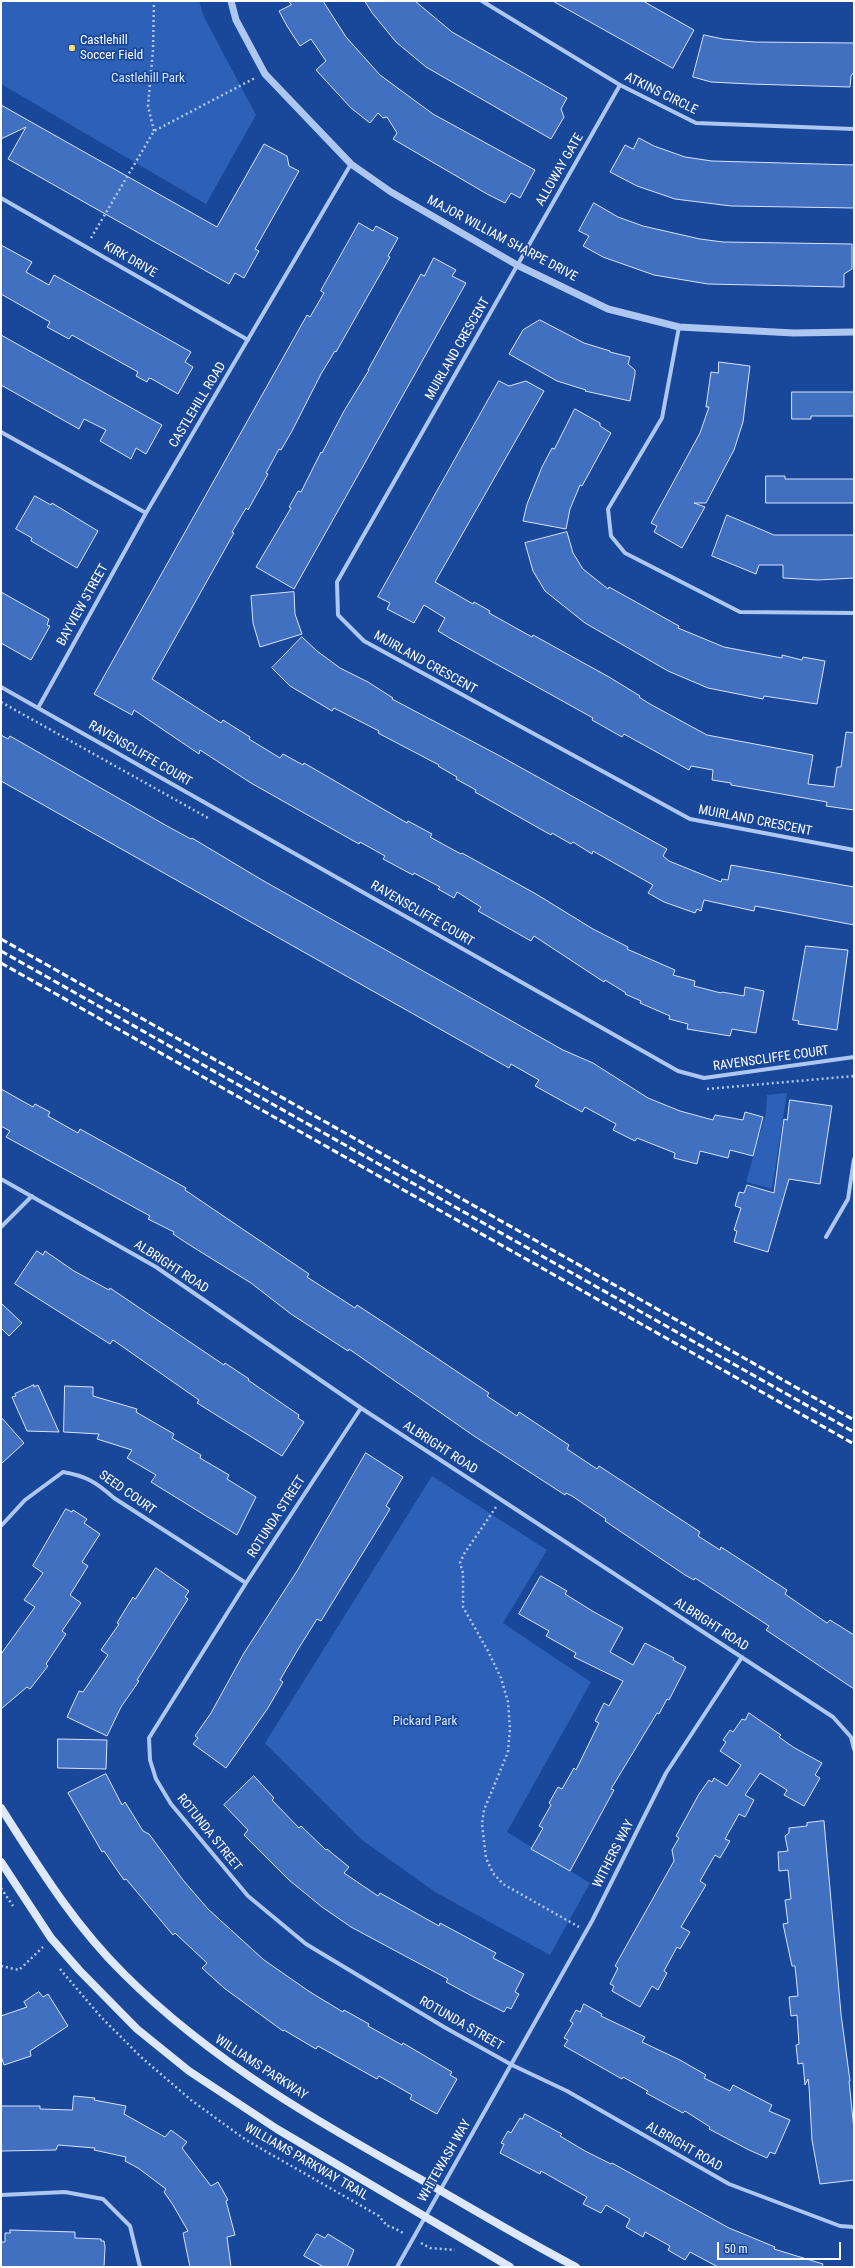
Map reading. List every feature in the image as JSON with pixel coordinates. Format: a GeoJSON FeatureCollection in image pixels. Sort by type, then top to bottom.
{"type":"FeatureCollection","features":[{"type":"Feature","properties":{"kind":"main road","name":"WILLIAMS PARKWAY"},"geometry":{"type":"LineString","coordinates":[[1,1808],[42,1873],[86,1932],[122,1973],[164,2012],[208,2048],[267,2088],[376,2154],[576,2267]]}},
{"type":"Feature","properties":{"kind":"main road"},"geometry":{"type":"LineString","coordinates":[[1,1862],[51,1938],[79,1970],[137,2029],[188,2071],[277,2129],[510,2267]]}},
{"type":"Feature","properties":{"kind":"street","name":"MAJOR WILLIAM SHARPE DRIVE"},"geometry":{"type":"LineString","coordinates":[[231,1],[236,20],[265,74],[351,164],[391,192],[518,264],[608,309],[679,327],[794,333],[854,332]]}},
{"type":"Feature","properties":{"kind":"street","name":"ATKINS CIRCLE"},"geometry":{"type":"LineString","coordinates":[[482,1],[620,85],[696,123],[854,129]]}},
{"type":"Feature","properties":{"kind":"street","name":"ALLOWAY GATE"},"geometry":{"type":"LineString","coordinates":[[518,264],[620,85]]}},
{"type":"Feature","properties":{"kind":"street","name":"CASTLEHILL ROAD"},"geometry":{"type":"LineString","coordinates":[[146,513],[351,164]]}},
{"type":"Feature","properties":{"kind":"street","name":"KIRK DRIVE"},"geometry":{"type":"LineString","coordinates":[[1,198],[248,340]]}},
{"type":"Feature","properties":{"kind":"street","name":"MUIRLAND CRESCENT"},"geometry":{"type":"LineString","coordinates":[[518,264],[337,582],[338,615],[364,641],[690,819],[854,850]]}},
{"type":"Feature","properties":{"kind":"street"},"geometry":{"type":"LineString","coordinates":[[679,327],[662,418],[608,509],[611,536],[625,553],[740,612],[854,613]]}},
{"type":"Feature","properties":{"kind":"street"},"geometry":{"type":"LineString","coordinates":[[1,432],[146,513]]}},
{"type":"Feature","properties":{"kind":"street","name":"BAYVIEW STREET"},"geometry":{"type":"LineString","coordinates":[[38,708],[146,513]]}},
{"type":"Feature","properties":{"kind":"street","name":"RAVENSCLIFFE COURT"},"geometry":{"type":"LineString","coordinates":[[1,687],[678,1071],[704,1078],[854,1057]]}},
{"type":"Feature","properties":{"kind":"street"},"geometry":{"type":"LineString","coordinates":[[826,1237],[848,1199],[854,1159]]}},
{"type":"Feature","properties":{"kind":"street","name":"ALBRIGHT ROAD"},"geometry":{"type":"LineString","coordinates":[[1,1179],[156,1267],[360,1408],[833,1717],[851,1737],[854,1749]]}},
{"type":"Feature","properties":{"kind":"street"},"geometry":{"type":"LineString","coordinates":[[1,1227],[32,1196]]}},
{"type":"Feature","properties":{"kind":"street","name":"ROTUNDA STREET"},"geometry":{"type":"LineString","coordinates":[[360,1408],[246,1583],[149,1738],[150,1760],[156,1778],[171,1804],[248,1896],[306,1944],[444,2027],[512,2065]]}},
{"type":"Feature","properties":{"kind":"street","name":"SEED COURT"},"geometry":{"type":"LineString","coordinates":[[1,1526],[26,1500],[62,1472],[81,1476],[97,1484],[114,1498],[246,1583]]}},
{"type":"Feature","properties":{"kind":"street","name":"WITHERS WAY"},"geometry":{"type":"LineString","coordinates":[[512,2065],[586,1931],[666,1773],[742,1658]]}},
{"type":"Feature","properties":{"kind":"street","name":"ALBRIGHT ROAD"},"geometry":{"type":"LineString","coordinates":[[512,2065],[567,2091],[729,2184],[834,2223],[854,2227]]}},
{"type":"Feature","properties":{"kind":"street","name":"WHITEWASH WAY"},"geometry":{"type":"LineString","coordinates":[[396,2267],[512,2065]]}},
{"type":"Feature","properties":{"kind":"street"},"geometry":{"type":"LineString","coordinates":[[1,2195],[65,2192],[103,2200],[130,2226],[140,2267]]}},
{"type":"Feature","properties":{"kind":"path"},"geometry":{"type":"LineString","coordinates":[[154,1],[153,50],[148,106],[154,131]]}},
{"type":"Feature","properties":{"kind":"path"},"geometry":{"type":"LineString","coordinates":[[86,246],[154,131],[265,74]]}},
{"type":"Feature","properties":{"kind":"path"},"geometry":{"type":"LineString","coordinates":[[501,1499],[464,1554],[460,1563],[463,1573],[463,1607],[498,1671],[508,1702],[510,1728],[508,1752],[484,1810],[482,1824],[486,1858],[492,1872],[503,1884],[586,1931]]}},
{"type":"Feature","properties":{"kind":"path"},"geometry":{"type":"LineString","coordinates":[[1,1966],[19,1970],[51,1938]]}},
{"type":"Feature","properties":{"kind":"path","name":"WILLIAMS PARKWAY TRAIL"},"geometry":{"type":"LineString","coordinates":[[210,2114],[246,2140],[379,2216],[388,2226],[390,2226]]}},
{"type":"Feature","properties":{"kind":"path"},"geometry":{"type":"LineString","coordinates":[[430,2248],[458,2251]]}},
{"type":"Feature","properties":{"kind":"green space","name":"Castlehill Park"},"geometry":{"type":"Polygon","coordinates":[[[1,1],[199,1],[204,17],[256,115],[206,204],[1,84],[1,1]]]}},
{"type":"Feature","properties":{"kind":"green space"},"geometry":{"type":"Polygon","coordinates":[[[787,1093],[772,1189],[746,1182],[766,1113],[767,1095],[787,1093]]]}},
{"type":"Feature","properties":{"kind":"green space","name":"Pickard Park"},"geometry":{"type":"Polygon","coordinates":[[[432,1476],[547,1550],[503,1623],[591,1682],[507,1832],[590,1883],[550,1955],[435,1892],[362,1840],[265,1743],[432,1476]]]}},
{"type":"Feature","properties":{"kind":"building"},"geometry":{"type":"Polygon","coordinates":[[[289,1],[323,1],[346,37],[380,75],[433,114],[535,170],[520,198],[511,193],[505,203],[487,194],[393,139],[397,133],[387,117],[383,118],[378,113],[370,123],[351,108],[316,70],[326,61],[311,39],[300,46],[287,26],[279,11],[291,5],[289,1]]]}},
{"type":"Feature","properties":{"kind":"building"},"geometry":{"type":"Polygon","coordinates":[[[365,1],[415,1],[452,32],[567,98],[561,109],[564,117],[551,139],[426,67],[396,42],[373,14],[365,1]]]}},
{"type":"Feature","properties":{"kind":"building"},"geometry":{"type":"Polygon","coordinates":[[[553,1],[643,1],[694,30],[673,68],[553,1]]]}},
{"type":"Feature","properties":{"kind":"building"},"geometry":{"type":"Polygon","coordinates":[[[704,35],[723,39],[755,42],[854,43],[854,72],[851,76],[850,87],[711,82],[693,77],[704,35]]]}},
{"type":"Feature","properties":{"kind":"building"},"geometry":{"type":"Polygon","coordinates":[[[1,105],[217,227],[264,144],[287,156],[289,166],[299,171],[255,249],[259,251],[244,278],[235,273],[229,284],[8,159],[26,127],[1,139],[1,105]]]}},
{"type":"Feature","properties":{"kind":"building"},"geometry":{"type":"Polygon","coordinates":[[[639,138],[654,146],[685,157],[712,161],[854,165],[854,208],[731,206],[675,199],[637,186],[610,172],[625,145],[633,149],[639,138]]]}},
{"type":"Feature","properties":{"kind":"building"},"geometry":{"type":"Polygon","coordinates":[[[594,203],[618,217],[643,226],[700,239],[723,242],[852,244],[852,269],[844,274],[844,287],[708,284],[654,275],[603,257],[583,246],[589,236],[579,231],[594,203]]]}},
{"type":"Feature","properties":{"kind":"building"},"geometry":{"type":"Polygon","coordinates":[[[359,223],[373,231],[376,226],[398,238],[388,256],[390,257],[336,352],[335,351],[321,374],[292,431],[281,450],[279,449],[266,473],[268,474],[248,510],[246,508],[232,532],[234,533],[152,679],[221,723],[223,720],[250,737],[249,739],[280,758],[283,754],[303,765],[304,763],[407,823],[408,821],[432,834],[430,837],[536,894],[593,929],[628,947],[627,949],[675,970],[673,975],[695,981],[694,986],[721,993],[744,996],[745,987],[764,991],[756,1033],[732,1029],[730,1036],[687,1029],[688,1024],[669,1019],[670,1016],[640,1003],[641,1001],[625,994],[626,993],[605,980],[604,982],[534,936],[531,941],[478,911],[481,907],[457,892],[454,898],[438,889],[440,887],[383,859],[385,856],[360,842],[359,844],[251,783],[200,750],[199,754],[134,710],[132,715],[94,694],[307,315],[310,317],[324,293],[321,291],[359,223]]]}},
{"type":"Feature","properties":{"kind":"building"},"geometry":{"type":"Polygon","coordinates":[[[1,245],[32,262],[26,272],[49,285],[54,275],[191,352],[185,362],[193,367],[178,394],[152,379],[149,378],[147,382],[136,376],[138,372],[72,335],[69,339],[47,327],[50,322],[1,294],[1,245]]]}},
{"type":"Feature","properties":{"kind":"building"},"geometry":{"type":"Polygon","coordinates":[[[434,258],[456,270],[452,276],[466,283],[294,589],[256,567],[291,508],[289,507],[298,491],[301,492],[321,452],[322,453],[344,411],[369,370],[421,274],[424,276],[434,258]]]}},
{"type":"Feature","properties":{"kind":"building"},"geometry":{"type":"Polygon","coordinates":[[[540,320],[584,343],[630,357],[628,364],[635,370],[635,374],[630,401],[585,391],[586,390],[557,381],[509,354],[523,330],[540,320]]]}},
{"type":"Feature","properties":{"kind":"building"},"geometry":{"type":"Polygon","coordinates":[[[1,335],[162,425],[146,454],[136,448],[131,459],[100,441],[106,430],[84,419],[79,429],[1,385],[1,335]]]}},
{"type":"Feature","properties":{"kind":"building"},"geometry":{"type":"Polygon","coordinates":[[[719,362],[750,366],[743,422],[734,450],[706,503],[694,503],[705,507],[682,548],[654,532],[657,526],[651,523],[700,433],[709,407],[706,407],[711,372],[718,373],[719,362]]]}},
{"type":"Feature","properties":{"kind":"building"},"geometry":{"type":"Polygon","coordinates":[[[499,381],[509,386],[526,381],[544,391],[435,582],[473,604],[474,602],[490,611],[489,613],[532,637],[533,635],[609,677],[650,704],[707,735],[813,755],[808,784],[834,787],[837,767],[841,767],[846,732],[854,733],[854,810],[826,806],[827,802],[731,785],[731,783],[712,780],[713,770],[691,766],[689,770],[624,734],[622,737],[592,720],[593,718],[438,631],[445,618],[424,605],[414,623],[387,609],[390,603],[378,597],[499,381]]]}},
{"type":"Feature","properties":{"kind":"building"},"geometry":{"type":"Polygon","coordinates":[[[792,392],[854,392],[854,416],[811,416],[811,419],[792,419],[792,392]]]}},
{"type":"Feature","properties":{"kind":"building"},"geometry":{"type":"Polygon","coordinates":[[[575,409],[600,423],[600,426],[611,433],[582,486],[580,485],[570,509],[566,529],[523,521],[527,504],[542,467],[552,448],[554,449],[575,409]]]}},
{"type":"Feature","properties":{"kind":"building"},"geometry":{"type":"Polygon","coordinates":[[[766,476],[785,476],[785,479],[854,479],[854,503],[766,503],[766,476]]]}},
{"type":"Feature","properties":{"kind":"building"},"geometry":{"type":"Polygon","coordinates":[[[35,496],[51,505],[52,503],[98,531],[77,568],[31,541],[32,538],[16,529],[35,496]]]}},
{"type":"Feature","properties":{"kind":"building"},"geometry":{"type":"Polygon","coordinates":[[[727,515],[774,535],[854,535],[854,578],[818,580],[783,578],[783,565],[759,565],[756,574],[712,556],[727,515]]]}},
{"type":"Feature","properties":{"kind":"building"},"geometry":{"type":"Polygon","coordinates":[[[567,532],[573,553],[583,569],[608,589],[609,587],[679,626],[678,628],[724,647],[782,658],[782,655],[802,660],[803,657],[825,661],[817,704],[764,696],[763,699],[708,688],[668,671],[585,623],[545,591],[533,571],[525,543],[567,532]]]}},
{"type":"Feature","properties":{"kind":"building"},"geometry":{"type":"Polygon","coordinates":[[[1,592],[49,619],[47,625],[50,626],[31,660],[1,643],[1,592]]]}},
{"type":"Feature","properties":{"kind":"building"},"geometry":{"type":"Polygon","coordinates":[[[294,592],[295,614],[302,634],[260,647],[253,623],[251,596],[294,592]]]}},
{"type":"Feature","properties":{"kind":"building"},"geometry":{"type":"Polygon","coordinates":[[[302,637],[317,651],[340,668],[368,682],[393,698],[392,699],[500,756],[667,849],[663,856],[669,861],[721,882],[722,879],[728,880],[731,865],[854,887],[854,925],[755,906],[754,911],[704,900],[701,911],[697,909],[695,913],[664,902],[648,893],[653,885],[593,851],[592,854],[573,842],[571,844],[552,833],[551,835],[475,792],[476,790],[456,779],[457,777],[438,766],[439,765],[378,733],[379,731],[334,708],[332,711],[290,686],[272,668],[302,637]]]}},
{"type":"Feature","properties":{"kind":"building"},"geometry":{"type":"Polygon","coordinates":[[[1,735],[8,739],[10,736],[167,826],[191,839],[192,838],[262,880],[563,1050],[593,1063],[648,1098],[680,1111],[713,1120],[715,1115],[743,1120],[745,1112],[763,1117],[753,1156],[730,1150],[728,1158],[700,1151],[697,1164],[674,1158],[675,1153],[637,1138],[635,1141],[613,1130],[616,1124],[585,1107],[582,1112],[535,1086],[539,1080],[511,1064],[509,1068],[1,781],[1,735]]]}},
{"type":"Feature","properties":{"kind":"building"},"geometry":{"type":"Polygon","coordinates":[[[806,946],[848,950],[837,1030],[798,1024],[799,1021],[793,1020],[806,946]]]}},
{"type":"Feature","properties":{"kind":"building"},"geometry":{"type":"Polygon","coordinates":[[[1,1089],[33,1107],[35,1104],[50,1112],[48,1116],[78,1133],[80,1129],[186,1188],[185,1190],[309,1274],[307,1277],[355,1308],[357,1305],[489,1393],[487,1396],[517,1416],[519,1412],[569,1445],[567,1449],[597,1469],[599,1466],[700,1532],[698,1536],[720,1550],[721,1547],[787,1590],[785,1594],[827,1623],[830,1620],[854,1635],[854,1689],[766,1630],[769,1626],[695,1578],[694,1580],[685,1575],[605,1521],[606,1519],[572,1496],[566,1493],[565,1495],[474,1436],[349,1349],[348,1351],[291,1314],[251,1283],[188,1244],[173,1234],[174,1232],[148,1219],[150,1216],[6,1137],[10,1131],[1,1126],[1,1089]]]}},
{"type":"Feature","properties":{"kind":"building"},"geometry":{"type":"Polygon","coordinates":[[[790,1100],[832,1106],[820,1184],[789,1179],[768,1252],[734,1242],[737,1231],[734,1230],[741,1208],[735,1206],[739,1192],[744,1193],[747,1185],[774,1193],[784,1119],[787,1120],[790,1100]]]}},
{"type":"Feature","properties":{"kind":"building"},"geometry":{"type":"Polygon","coordinates":[[[37,1251],[43,1255],[45,1251],[74,1271],[109,1290],[110,1288],[224,1365],[225,1363],[249,1379],[248,1380],[299,1415],[298,1418],[304,1422],[282,1456],[197,1403],[199,1400],[113,1340],[110,1344],[15,1284],[37,1251]]]}},
{"type":"Feature","properties":{"kind":"building"},"geometry":{"type":"Polygon","coordinates":[[[1,1303],[22,1323],[9,1336],[1,1328],[1,1303]]]}},
{"type":"Feature","properties":{"kind":"building"},"geometry":{"type":"Polygon","coordinates":[[[34,1385],[34,1387],[38,1385],[59,1432],[27,1431],[12,1397],[34,1385]]]}},
{"type":"Feature","properties":{"kind":"building"},"geometry":{"type":"Polygon","coordinates":[[[65,1386],[93,1387],[93,1396],[137,1409],[136,1412],[174,1434],[172,1438],[201,1455],[200,1458],[229,1475],[227,1479],[256,1497],[237,1535],[151,1482],[156,1475],[127,1458],[132,1450],[97,1439],[99,1434],[64,1432],[65,1386]]]}},
{"type":"Feature","properties":{"kind":"building"},"geometry":{"type":"Polygon","coordinates":[[[1,1417],[24,1443],[1,1464],[1,1417]]]}},
{"type":"Feature","properties":{"kind":"building"},"geometry":{"type":"Polygon","coordinates":[[[366,1453],[403,1477],[386,1506],[390,1509],[321,1621],[317,1619],[297,1651],[280,1680],[283,1682],[268,1708],[226,1768],[193,1744],[198,1738],[195,1736],[211,1713],[244,1653],[297,1571],[366,1453]]]}},
{"type":"Feature","properties":{"kind":"building"},"geometry":{"type":"Polygon","coordinates":[[[66,1509],[72,1512],[73,1510],[87,1519],[84,1523],[100,1534],[82,1562],[88,1566],[70,1595],[81,1603],[62,1631],[66,1634],[46,1664],[48,1666],[30,1689],[27,1687],[1,1709],[1,1654],[35,1607],[24,1600],[43,1573],[33,1566],[66,1509]]]}},
{"type":"Feature","properties":{"kind":"building"},"geometry":{"type":"Polygon","coordinates":[[[156,1568],[189,1591],[185,1597],[188,1599],[137,1680],[139,1681],[121,1707],[107,1736],[67,1717],[79,1691],[83,1692],[108,1655],[101,1650],[119,1624],[117,1623],[133,1597],[135,1599],[156,1568]]]}},
{"type":"Feature","properties":{"kind":"building"},"geometry":{"type":"Polygon","coordinates":[[[541,1576],[567,1591],[565,1594],[623,1628],[610,1652],[633,1665],[645,1643],[674,1658],[673,1660],[686,1667],[669,1700],[667,1699],[659,1714],[657,1713],[611,1789],[614,1790],[570,1871],[531,1849],[543,1828],[539,1826],[551,1805],[549,1803],[558,1787],[562,1789],[574,1768],[576,1770],[599,1723],[595,1721],[604,1703],[609,1706],[623,1681],[574,1657],[576,1653],[546,1636],[549,1631],[519,1614],[541,1576]]]}},
{"type":"Feature","properties":{"kind":"building"},"geometry":{"type":"Polygon","coordinates":[[[749,1713],[781,1735],[779,1737],[793,1747],[822,1763],[815,1775],[820,1778],[804,1806],[784,1795],[787,1790],[760,1773],[745,1795],[754,1800],[745,1817],[739,1814],[725,1839],[730,1841],[720,1858],[715,1855],[700,1881],[706,1885],[681,1927],[690,1932],[680,1949],[677,1947],[664,1971],[667,1973],[658,1990],[652,1986],[640,2007],[612,1991],[614,1986],[610,1984],[618,1968],[615,1966],[674,1861],[672,1850],[679,1838],[676,1836],[699,1794],[709,1780],[712,1782],[714,1778],[727,1786],[741,1765],[720,1751],[726,1742],[723,1740],[730,1730],[733,1732],[742,1719],[745,1720],[749,1713]]]}},
{"type":"Feature","properties":{"kind":"building"},"geometry":{"type":"Polygon","coordinates":[[[58,1739],[107,1740],[106,1769],[58,1768],[58,1739]]]}},
{"type":"Feature","properties":{"kind":"building"},"geometry":{"type":"Polygon","coordinates":[[[106,1774],[122,1805],[125,1802],[143,1831],[149,1834],[183,1880],[208,1909],[264,1960],[310,1992],[343,2012],[344,2010],[369,2024],[368,2026],[402,2045],[403,2043],[452,2072],[450,2075],[457,2079],[437,2114],[410,2099],[412,2095],[379,2076],[377,2079],[318,2046],[316,2049],[284,2030],[283,2031],[224,1988],[202,1968],[207,1963],[175,1933],[173,1935],[126,1879],[124,1880],[104,1851],[102,1852],[68,1793],[106,1774]]]}},
{"type":"Feature","properties":{"kind":"building"},"geometry":{"type":"Polygon","coordinates":[[[254,1776],[274,1798],[272,1800],[299,1828],[301,1826],[326,1850],[327,1849],[349,1867],[344,1873],[378,1896],[380,1893],[439,1926],[440,1923],[496,1953],[493,1958],[524,1974],[515,1992],[519,1994],[511,2009],[507,2007],[504,2012],[472,1996],[446,1982],[448,1979],[351,1927],[322,1907],[289,1880],[244,1835],[248,1830],[224,1805],[254,1776]]]}},
{"type":"Feature","properties":{"kind":"building"},"geometry":{"type":"Polygon","coordinates":[[[824,1821],[841,2014],[850,2081],[854,2130],[854,2180],[820,2184],[812,2140],[808,2079],[805,2085],[803,2063],[798,2064],[796,2045],[799,2044],[797,2015],[791,2016],[789,1997],[798,1996],[795,1966],[792,1966],[783,1924],[788,1923],[785,1900],[791,1899],[788,1870],[779,1871],[778,1852],[788,1851],[785,1836],[789,1833],[789,1828],[807,1826],[807,1823],[824,1821]]]}},
{"type":"Feature","properties":{"kind":"building"},"geometry":{"type":"Polygon","coordinates":[[[39,1992],[43,1997],[48,1994],[68,2026],[30,2051],[31,2056],[4,2065],[1,2056],[1,2016],[27,2007],[24,2002],[39,1992]]]}},
{"type":"Feature","properties":{"kind":"building"},"geometry":{"type":"Polygon","coordinates":[[[584,2004],[602,2014],[601,2016],[645,2037],[642,2042],[680,2060],[706,2075],[704,2078],[730,2091],[733,2085],[772,2105],[769,2111],[790,2120],[775,2154],[770,2152],[767,2158],[749,2150],[709,2129],[710,2127],[685,2111],[683,2113],[646,2093],[648,2091],[623,2077],[622,2079],[564,2046],[568,2040],[564,2038],[573,2023],[570,2021],[576,2010],[580,2012],[584,2004]]]}},
{"type":"Feature","properties":{"kind":"building"},"geometry":{"type":"Polygon","coordinates":[[[74,2096],[95,2098],[94,2100],[126,2106],[124,2114],[165,2137],[171,2130],[187,2142],[182,2148],[211,2186],[218,2182],[228,2200],[226,2201],[235,2235],[227,2237],[231,2267],[190,2267],[183,2233],[188,2231],[164,2192],[166,2189],[138,2168],[125,2161],[126,2157],[94,2150],[95,2148],[58,2145],[56,2150],[1,2151],[1,2106],[40,2106],[40,2109],[72,2110],[74,2096]]]}},
{"type":"Feature","properties":{"kind":"building"},"geometry":{"type":"Polygon","coordinates":[[[525,2114],[562,2134],[560,2136],[585,2151],[611,2164],[612,2163],[729,2228],[775,2247],[774,2249],[823,2264],[822,2267],[718,2267],[690,2252],[685,2260],[668,2250],[670,2246],[645,2232],[643,2237],[626,2227],[630,2219],[606,2205],[601,2213],[583,2204],[587,2197],[541,2171],[540,2174],[500,2153],[504,2144],[501,2143],[508,2131],[511,2133],[520,2118],[522,2119],[525,2114]]]}},
{"type":"Feature","properties":{"kind":"building"},"geometry":{"type":"Polygon","coordinates":[[[10,2230],[75,2232],[75,2238],[101,2239],[101,2241],[104,2241],[105,2247],[104,2267],[1,2267],[1,2242],[5,2242],[5,2233],[10,2233],[10,2230]]]}},
{"type":"Feature","properties":{"kind":"building"},"geometry":{"type":"Polygon","coordinates":[[[317,2234],[325,2238],[328,2234],[354,2250],[347,2267],[324,2267],[304,2256],[317,2234]]]}},
{"type":"Feature","properties":{"kind":"railway"},"geometry":{"type":"LineString","coordinates":[[1,939],[854,1420]]}},
{"type":"Feature","properties":{"kind":"railway"},"geometry":{"type":"LineString","coordinates":[[1,951],[854,1432]]}},
{"type":"Feature","properties":{"kind":"railway"},"geometry":{"type":"LineString","coordinates":[[1,963],[854,1444]]}},
{"type":"Feature","properties":{"kind":"place","name":"Castlehill Soccer Field"},"geometry":{"type":"Point","coordinates":[72,48]}}]}
